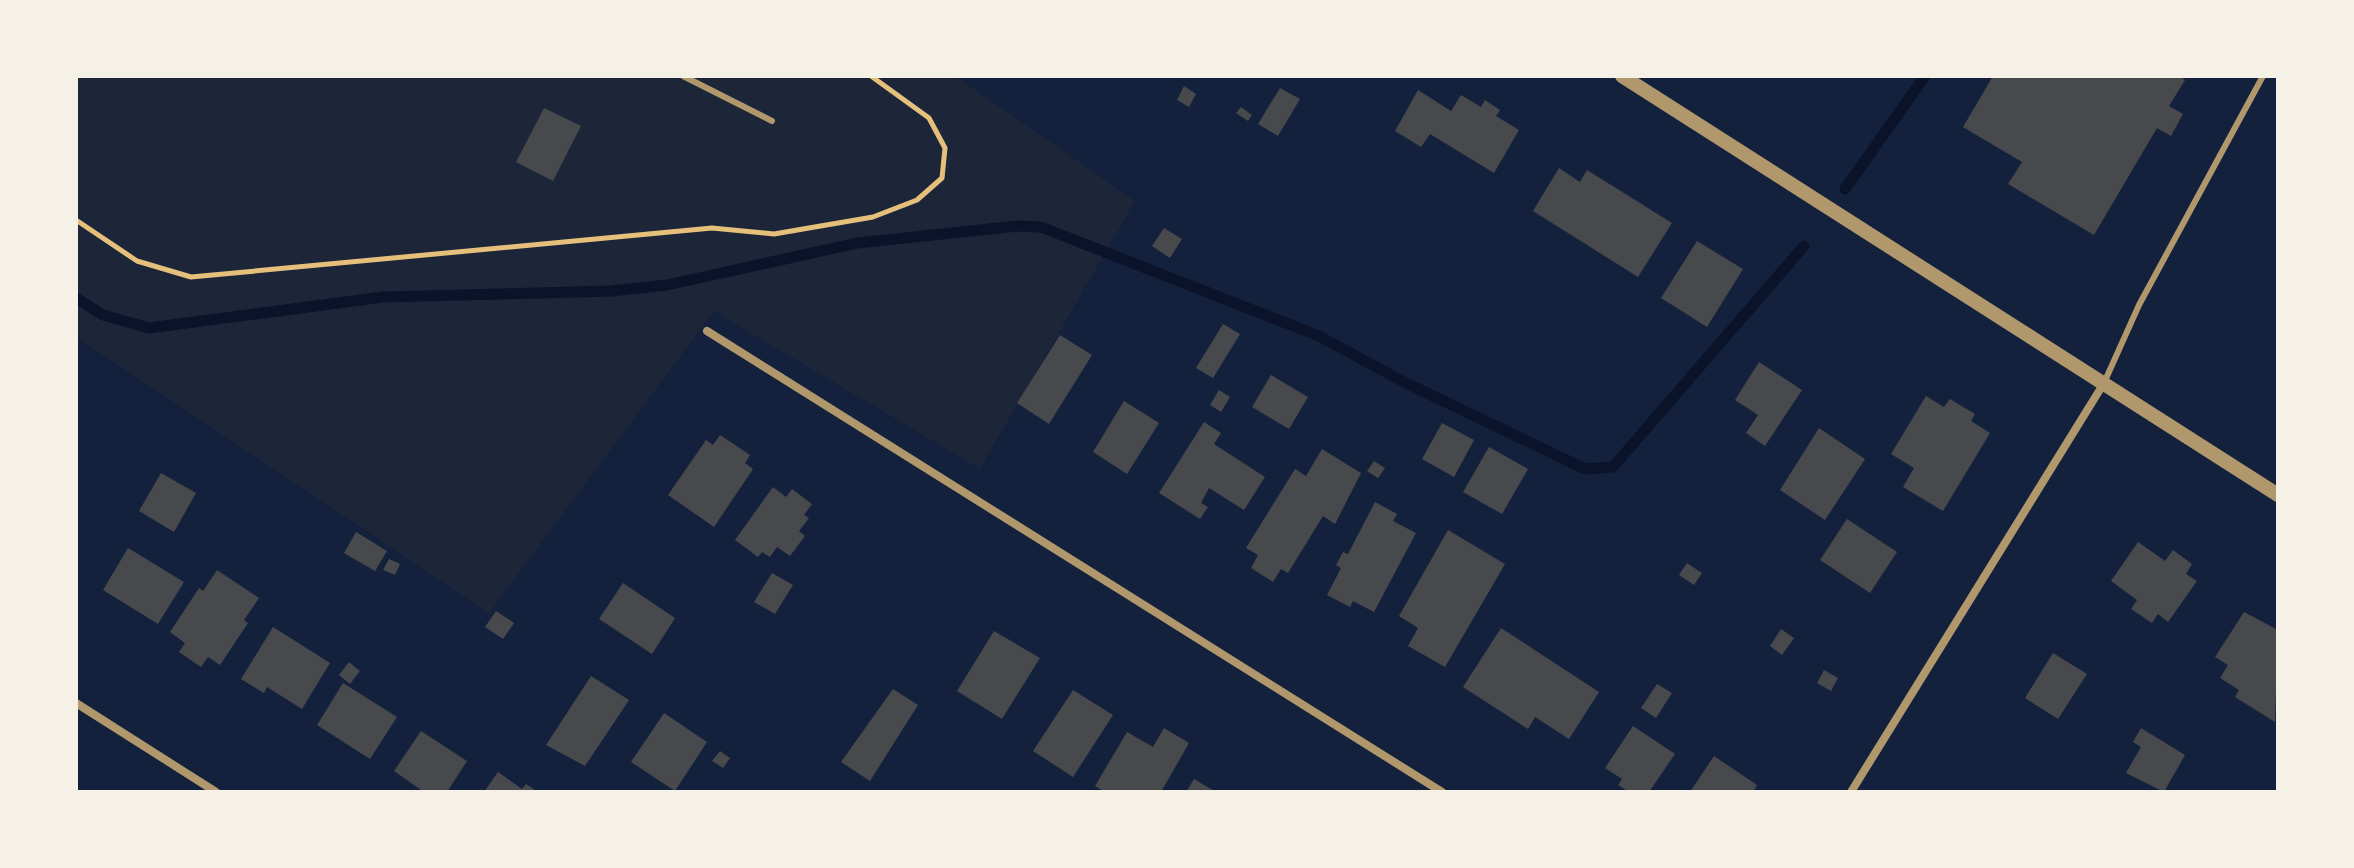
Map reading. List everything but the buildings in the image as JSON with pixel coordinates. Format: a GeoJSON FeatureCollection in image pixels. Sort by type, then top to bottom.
{"type":"FeatureCollection","features":[{"type":"Feature","properties":{"kind":"street"},"geometry":{"type":"LineString","coordinates":[[1622,76],[2278,495]]}},
{"type":"Feature","properties":{"kind":"street"},"geometry":{"type":"LineString","coordinates":[[707,331],[1442,792]]}},
{"type":"Feature","properties":{"kind":"street"},"geometry":{"type":"LineString","coordinates":[[1851,792],[2104,383]]}},
{"type":"Feature","properties":{"kind":"street"},"geometry":{"type":"LineString","coordinates":[[76,703],[216,792]]}},
{"type":"Feature","properties":{"kind":"lane"},"geometry":{"type":"LineString","coordinates":[[683,76],[772,121]]}},
{"type":"Feature","properties":{"kind":"lane"},"geometry":{"type":"LineString","coordinates":[[2104,383],[2139,305],[2263,76]]}},
{"type":"Feature","properties":{"kind":"path"},"geometry":{"type":"LineString","coordinates":[[76,220],[137,261],[191,277],[712,228],[774,234],[821,228],[873,217],[917,200],[942,178],[945,148],[929,118],[871,76]]}},
{"type":"Feature","properties":{"kind":"shaded area"},"geometry":{"type":"Polygon","coordinates":[[[76,76],[955,76],[1135,201],[980,469],[714,311],[489,613],[76,337],[76,76]]]}},
{"type":"Feature","properties":{"kind":"waterway"},"geometry":{"type":"LineString","coordinates":[[1845,189],[1925,76]]}},
{"type":"Feature","properties":{"kind":"waterway"},"geometry":{"type":"LineString","coordinates":[[76,298],[103,315],[149,328],[383,297],[611,291],[667,285],[857,243],[1018,226],[1041,227],[1319,336],[1404,382],[1585,469],[1613,467],[1804,246]]}}]}
